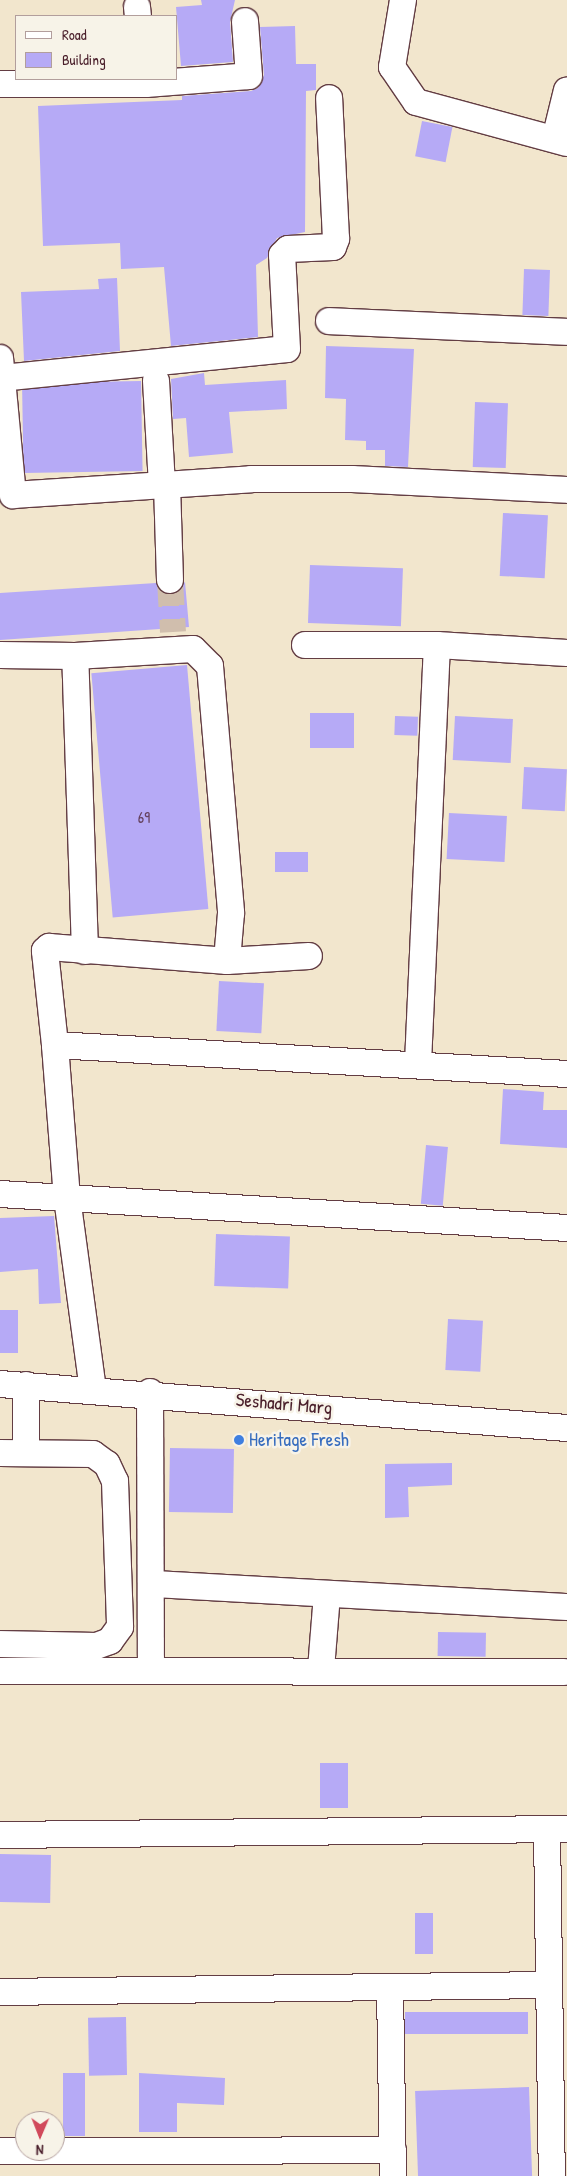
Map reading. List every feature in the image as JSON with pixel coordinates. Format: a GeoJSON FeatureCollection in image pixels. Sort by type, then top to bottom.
{"type":"FeatureCollection","features":[{"type":"Feature","properties":{"kind":"street"},"geometry":{"type":"LineString","coordinates":[[403,0],[392,67],[416,102],[561,141],[567,90]]}},
{"type":"Feature","properties":{"kind":"street"},"geometry":{"type":"LineString","coordinates":[[0,84],[146,82],[249,76],[245,21]]}},
{"type":"Feature","properties":{"kind":"street"},"geometry":{"type":"LineString","coordinates":[[329,98],[336,239],[333,247],[288,249],[282,255],[287,349],[1,368],[13,495],[165,485],[352,479],[567,490]]}},
{"type":"Feature","properties":{"kind":"street"},"geometry":{"type":"LineString","coordinates":[[329,321],[567,332]]}},
{"type":"Feature","properties":{"kind":"street"},"geometry":{"type":"LineString","coordinates":[[156,381],[165,485],[170,580]]}},
{"type":"Feature","properties":{"kind":"street"},"geometry":{"type":"LineString","coordinates":[[0,655],[75,656],[174,641],[193,649],[210,666],[231,913],[227,961]]}},
{"type":"Feature","properties":{"kind":"street"},"geometry":{"type":"LineString","coordinates":[[305,646],[437,645],[567,653]]}},
{"type":"Feature","properties":{"kind":"street"},"geometry":{"type":"LineString","coordinates":[[418,1063],[437,645]]}},
{"type":"Feature","properties":{"kind":"street"},"geometry":{"type":"LineString","coordinates":[[75,656],[85,951]]}},
{"type":"Feature","properties":{"kind":"street"},"geometry":{"type":"LineString","coordinates":[[93,1390],[67,1198],[56,1045],[45,951],[49,947],[227,961],[309,956]]}},
{"type":"Feature","properties":{"kind":"street"},"geometry":{"type":"LineString","coordinates":[[56,1045],[418,1063],[567,1074]]}},
{"type":"Feature","properties":{"kind":"street"},"geometry":{"type":"LineString","coordinates":[[0,1194],[567,1228]]}},
{"type":"Feature","properties":{"kind":"street","name":"Seshadri Marg"},"geometry":{"type":"LineString","coordinates":[[0,1384],[150,1392],[567,1428]]}},
{"type":"Feature","properties":{"kind":"street"},"geometry":{"type":"LineString","coordinates":[[26,1385],[26,1453]]}},
{"type":"Feature","properties":{"kind":"street"},"geometry":{"type":"LineString","coordinates":[[150,1392],[154,1584],[151,1669]]}},
{"type":"Feature","properties":{"kind":"street"},"geometry":{"type":"LineString","coordinates":[[0,1453],[93,1454],[107,1464],[115,1481],[120,1627],[110,1641],[96,1646],[0,1644]]}},
{"type":"Feature","properties":{"kind":"street"},"geometry":{"type":"LineString","coordinates":[[154,1584],[567,1607]]}},
{"type":"Feature","properties":{"kind":"street"},"geometry":{"type":"LineString","coordinates":[[321,1669],[327,1594]]}},
{"type":"Feature","properties":{"kind":"street"},"geometry":{"type":"LineString","coordinates":[[0,1672],[151,1669],[564,1672]]}},
{"type":"Feature","properties":{"kind":"street"},"geometry":{"type":"LineString","coordinates":[[0,1836],[557,1829],[549,1984],[552,2176]]}},
{"type":"Feature","properties":{"kind":"street"},"geometry":{"type":"LineString","coordinates":[[0,1992],[549,1984]]}},
{"type":"Feature","properties":{"kind":"street"},"geometry":{"type":"LineString","coordinates":[[390,1987],[393,2176]]}},
{"type":"Feature","properties":{"kind":"street"},"geometry":{"type":"LineString","coordinates":[[0,2151],[393,2150]]}},
{"type":"Feature","properties":{"kind":"building"},"geometry":{"type":"Polygon","coordinates":[[[201,0],[235,0],[230,22],[233,62],[181,66],[176,7],[202,5],[201,0]]]}},
{"type":"Feature","properties":{"kind":"building"},"geometry":{"type":"Polygon","coordinates":[[[295,26],[296,64],[316,64],[316,90],[306,91],[305,232],[277,238],[267,258],[256,265],[258,337],[171,346],[164,267],[121,269],[120,243],[43,246],[38,106],[182,100],[182,96],[251,91],[258,88],[264,75],[260,27],[295,26]]]}},
{"type":"Feature","properties":{"kind":"building"},"geometry":{"type":"Polygon","coordinates":[[[422,121],[452,127],[446,162],[415,156],[422,121]]]}},
{"type":"Feature","properties":{"kind":"building"},"geometry":{"type":"Polygon","coordinates":[[[524,269],[550,270],[548,316],[522,315],[524,269]]]}},
{"type":"Feature","properties":{"kind":"building"},"geometry":{"type":"Polygon","coordinates":[[[117,278],[120,351],[24,361],[21,292],[99,289],[98,279],[117,278]]]}},
{"type":"Feature","properties":{"kind":"building"},"geometry":{"type":"Polygon","coordinates":[[[326,346],[414,349],[408,467],[385,466],[385,450],[366,450],[366,441],[345,440],[346,399],[325,398],[326,346]]]}},
{"type":"Feature","properties":{"kind":"building"},"geometry":{"type":"Polygon","coordinates":[[[204,373],[205,385],[286,380],[287,409],[229,412],[233,453],[189,457],[186,418],[173,419],[171,379],[204,373]]]}},
{"type":"Feature","properties":{"kind":"building"},"geometry":{"type":"Polygon","coordinates":[[[141,381],[143,471],[24,473],[22,383],[141,381]]]}},
{"type":"Feature","properties":{"kind":"building"},"geometry":{"type":"Polygon","coordinates":[[[475,402],[508,403],[506,468],[473,467],[475,402]]]}},
{"type":"Feature","properties":{"kind":"building"},"geometry":{"type":"Polygon","coordinates":[[[503,513],[548,515],[545,578],[500,576],[503,513]]]}},
{"type":"Feature","properties":{"kind":"building"},"geometry":{"type":"Polygon","coordinates":[[[310,565],[403,568],[401,626],[308,623],[310,565]]]}},
{"type":"Feature","properties":{"kind":"building"},"geometry":{"type":"Polygon","coordinates":[[[185,582],[189,627],[0,640],[0,593],[156,583],[163,593],[171,595],[185,582]]]}},
{"type":"Feature","properties":{"kind":"building"},"geometry":{"type":"Polygon","coordinates":[[[187,665],[208,909],[113,917],[91,673],[187,665]]]}},
{"type":"Feature","properties":{"kind":"building"},"geometry":{"type":"Polygon","coordinates":[[[310,713],[354,713],[354,748],[310,748],[310,713]]]}},
{"type":"Feature","properties":{"kind":"building"},"geometry":{"type":"Polygon","coordinates":[[[395,716],[418,717],[417,736],[394,735],[395,716]]]}},
{"type":"Feature","properties":{"kind":"building"},"geometry":{"type":"Polygon","coordinates":[[[455,716],[513,719],[511,763],[453,760],[455,716]]]}},
{"type":"Feature","properties":{"kind":"building"},"geometry":{"type":"Polygon","coordinates":[[[524,767],[567,769],[565,811],[522,809],[524,767]]]}},
{"type":"Feature","properties":{"kind":"building"},"geometry":{"type":"Polygon","coordinates":[[[449,813],[507,816],[505,862],[447,859],[449,813]]]}},
{"type":"Feature","properties":{"kind":"building"},"geometry":{"type":"Polygon","coordinates":[[[275,852],[308,852],[308,872],[275,872],[275,852]]]}},
{"type":"Feature","properties":{"kind":"building"},"geometry":{"type":"Polygon","coordinates":[[[219,981],[264,983],[261,1033],[216,1031],[219,981]]]}},
{"type":"Feature","properties":{"kind":"building"},"geometry":{"type":"Polygon","coordinates":[[[503,1089],[544,1092],[543,1110],[567,1110],[567,1148],[500,1144],[503,1089]]]}},
{"type":"Feature","properties":{"kind":"building"},"geometry":{"type":"Polygon","coordinates":[[[426,1145],[448,1147],[443,1206],[421,1204],[426,1145]]]}},
{"type":"Feature","properties":{"kind":"building"},"geometry":{"type":"Polygon","coordinates":[[[54,1216],[61,1303],[39,1304],[38,1269],[0,1272],[0,1218],[54,1216]]]}},
{"type":"Feature","properties":{"kind":"building"},"geometry":{"type":"Polygon","coordinates":[[[216,1234],[290,1237],[288,1289],[214,1286],[216,1234]]]}},
{"type":"Feature","properties":{"kind":"building"},"geometry":{"type":"Polygon","coordinates":[[[0,1310],[18,1310],[18,1353],[0,1353],[0,1310]]]}},
{"type":"Feature","properties":{"kind":"building"},"geometry":{"type":"Polygon","coordinates":[[[448,1319],[483,1321],[480,1372],[445,1370],[448,1319]]]}},
{"type":"Feature","properties":{"kind":"building"},"geometry":{"type":"Polygon","coordinates":[[[170,1448],[234,1449],[233,1513],[169,1512],[170,1448]]]}},
{"type":"Feature","properties":{"kind":"building"},"geometry":{"type":"Polygon","coordinates":[[[452,1463],[452,1485],[408,1487],[409,1517],[385,1518],[385,1464],[452,1463]]]}},
{"type":"Feature","properties":{"kind":"building"},"geometry":{"type":"Polygon","coordinates":[[[438,1632],[486,1633],[486,1657],[438,1656],[438,1632]]]}},
{"type":"Feature","properties":{"kind":"building"},"geometry":{"type":"Polygon","coordinates":[[[320,1763],[348,1763],[348,1808],[320,1808],[320,1763]]]}},
{"type":"Feature","properties":{"kind":"building"},"geometry":{"type":"Polygon","coordinates":[[[0,1854],[51,1855],[50,1903],[0,1902],[0,1854]]]}},
{"type":"Feature","properties":{"kind":"building"},"geometry":{"type":"Polygon","coordinates":[[[415,1913],[433,1913],[433,1954],[415,1954],[415,1913]]]}},
{"type":"Feature","properties":{"kind":"building"},"geometry":{"type":"Polygon","coordinates":[[[405,2012],[528,2012],[528,2034],[405,2034],[405,2012]]]}},
{"type":"Feature","properties":{"kind":"building"},"geometry":{"type":"Polygon","coordinates":[[[126,2017],[127,2075],[89,2076],[88,2018],[126,2017]]]}},
{"type":"Feature","properties":{"kind":"building"},"geometry":{"type":"Polygon","coordinates":[[[63,2073],[85,2073],[85,2136],[65,2136],[63,2073]]]}},
{"type":"Feature","properties":{"kind":"building"},"geometry":{"type":"Polygon","coordinates":[[[139,2073],[225,2078],[224,2105],[177,2103],[177,2132],[139,2132],[139,2073]]]}},
{"type":"Feature","properties":{"kind":"building"},"geometry":{"type":"Polygon","coordinates":[[[529,2087],[532,2176],[418,2176],[415,2091],[529,2087]]]}},
{"type":"Feature","properties":{"kind":"tunnel"},"geometry":{"type":"LineString","coordinates":[[170,580],[173,632]]}},
{"type":"Feature","properties":{"kind":"place","name":"Heritage Fresh"},"geometry":{"type":"Point","coordinates":[239,1440]}}]}
